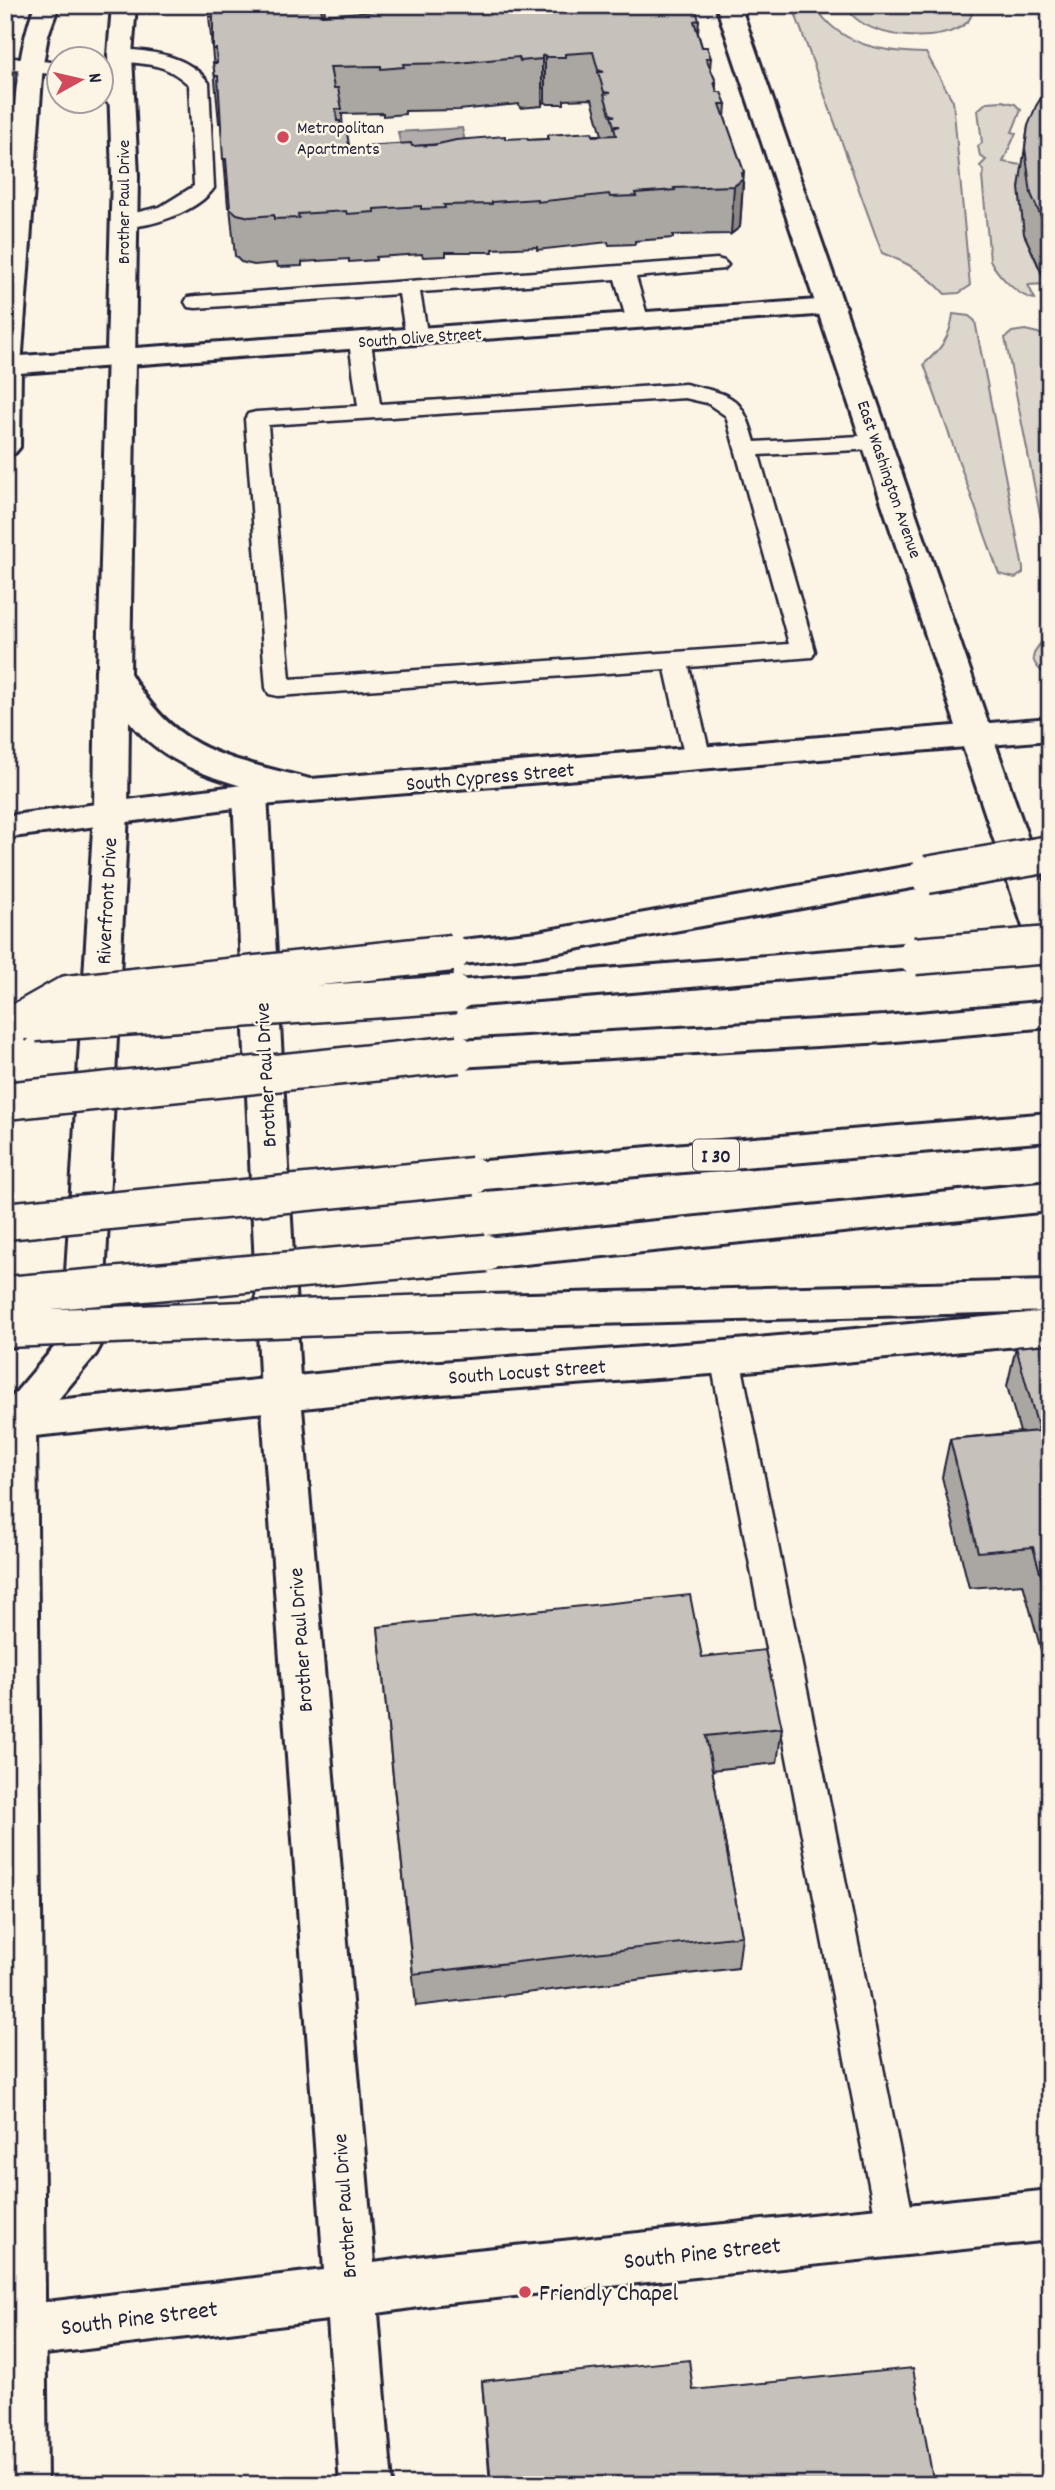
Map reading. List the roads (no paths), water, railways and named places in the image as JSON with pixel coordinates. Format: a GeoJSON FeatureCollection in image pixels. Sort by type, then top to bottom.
{"type":"FeatureCollection","features":[{"type":"Feature","properties":{"kind":"main road"},"geometry":{"type":"LineString","coordinates":[[5,447],[18,64],[36,35],[47,5]]}},
{"type":"Feature","properties":{"kind":"main road","name":"Brother Paul Drive"},"geometry":{"type":"LineString","coordinates":[[116,76],[124,5]]}},
{"type":"Feature","properties":{"kind":"main road","name":"East Washington Avenue"},"geometry":{"type":"LineString","coordinates":[[728,5],[1050,954]]}},
{"type":"Feature","properties":{"kind":"main road","name":"Brother Paul Drive"},"geometry":{"type":"LineString","coordinates":[[114,116],[124,221],[121,357]]}},
{"type":"Feature","properties":{"kind":"main road","name":"South Olive Street"},"geometry":{"type":"LineString","coordinates":[[6,366],[832,307]]}},
{"type":"Feature","properties":{"kind":"main road","name":"Riverfront Drive"},"geometry":{"type":"LineString","coordinates":[[9,1417],[82,1343],[110,812],[121,357]]}},
{"type":"Feature","properties":{"kind":"main road"},"geometry":{"type":"LineString","coordinates":[[112,669],[131,701],[156,731],[201,760],[251,778],[309,790]]}},
{"type":"Feature","properties":{"kind":"main road","name":"South Cypress Street"},"geometry":{"type":"LineString","coordinates":[[5,827],[250,795],[1050,729]]}},
{"type":"Feature","properties":{"kind":"main road","name":"Brother Paul Drive"},"geometry":{"type":"LineString","coordinates":[[250,795],[281,1396],[366,2485]]}},
{"type":"Feature","properties":{"kind":"main road"},"geometry":{"type":"LineString","coordinates":[[10,1025],[68,994],[537,944],[1050,854]]}},
{"type":"Feature","properties":{"kind":"main road"},"geometry":{"type":"LineString","coordinates":[[10,1025],[454,994],[1050,945]]}},
{"type":"Feature","properties":{"kind":"main road"},"geometry":{"type":"LineString","coordinates":[[5,1101],[458,1054],[885,1028],[1050,1014]]}},
{"type":"Feature","properties":{"kind":"main road","name":"I 30"},"geometry":{"type":"LineString","coordinates":[[5,1221],[473,1176],[1050,1128]]}},
{"type":"Feature","properties":{"kind":"main road"},"geometry":{"type":"LineString","coordinates":[[5,1295],[486,1253],[1050,1196]]}},
{"type":"Feature","properties":{"kind":"main road"},"geometry":{"type":"LineString","coordinates":[[5,1329],[487,1311],[1050,1296]]}},
{"type":"Feature","properties":{"kind":"main road","name":"South Locust Street"},"geometry":{"type":"LineString","coordinates":[[9,1417],[281,1396],[427,1379],[725,1357],[1050,1327]]}},
{"type":"Feature","properties":{"kind":"main road"},"geometry":{"type":"LineString","coordinates":[[9,1417],[21,2485]]}},
{"type":"Feature","properties":{"kind":"main road","name":"South Pine Street"},"geometry":{"type":"LineString","coordinates":[[20,2331],[351,2292],[438,2279],[1050,2216]]}},
{"type":"Feature","properties":{"kind":"lane"},"geometry":{"type":"LineString","coordinates":[[120,55],[154,56],[180,65],[199,83],[205,188],[194,199],[155,217],[124,221]]}},
{"type":"Feature","properties":{"kind":"lane"},"geometry":{"type":"LineString","coordinates":[[18,64],[46,67]]}},
{"type":"Feature","properties":{"kind":"lane"},"geometry":{"type":"LineString","coordinates":[[196,302],[717,265]]}},
{"type":"Feature","properties":{"kind":"lane"},"geometry":{"type":"LineString","coordinates":[[624,272],[638,322]]}},
{"type":"Feature","properties":{"kind":"lane"},"geometry":{"type":"LineString","coordinates":[[408,287],[418,338]]}},
{"type":"Feature","properties":{"kind":"lane"},"geometry":{"type":"LineString","coordinates":[[360,342],[369,411]]}},
{"type":"Feature","properties":{"kind":"lane"},"geometry":{"type":"LineString","coordinates":[[685,391],[701,393],[728,404],[736,413],[747,449],[803,651],[278,688],[256,419],[685,391]]}},
{"type":"Feature","properties":{"kind":"lane"},"geometry":{"type":"LineString","coordinates":[[747,449],[877,442]]}},
{"type":"Feature","properties":{"kind":"lane"},"geometry":{"type":"LineString","coordinates":[[676,660],[698,759]]}},
{"type":"Feature","properties":{"kind":"lane"},"geometry":{"type":"LineString","coordinates":[[725,1357],[897,2231]]}},
{"type":"Feature","properties":{"kind":"place","name":"Metropolitan Apartments"},"geometry":{"type":"Point","coordinates":[283,137]}},
{"type":"Feature","properties":{"kind":"place","name":"Friendly Chapel"},"geometry":{"type":"Point","coordinates":[525,2292]}}]}
